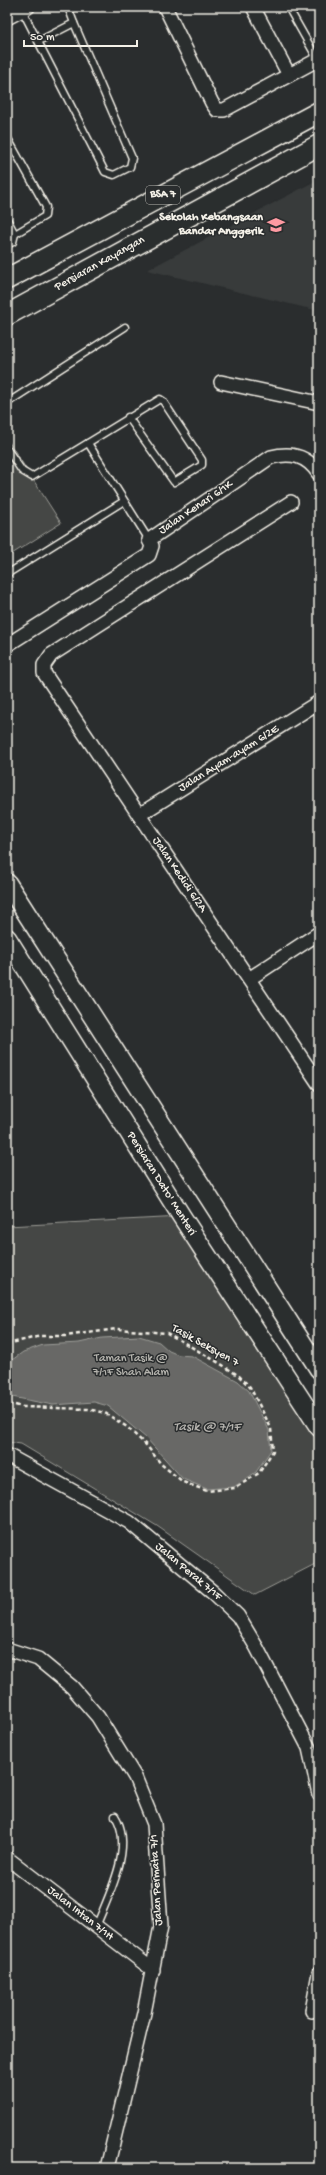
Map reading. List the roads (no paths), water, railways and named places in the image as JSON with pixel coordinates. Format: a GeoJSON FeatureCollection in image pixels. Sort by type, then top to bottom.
{"type":"FeatureCollection","features":[{"type":"Feature","properties":{"kind":"main road","name":"BSA 7"},"geometry":{"type":"LineString","coordinates":[[7,279],[319,112]]}},
{"type":"Feature","properties":{"kind":"main road","name":"Persiaran Kayangan"},"geometry":{"type":"LineString","coordinates":[[7,315],[319,145]]}},
{"type":"Feature","properties":{"kind":"main road"},"geometry":{"type":"LineString","coordinates":[[7,883],[319,1369]]}},
{"type":"Feature","properties":{"kind":"main road","name":"Persiaran Dato' Menteri"},"geometry":{"type":"LineString","coordinates":[[7,938],[182,1216],[319,1427]]}},
{"type":"Feature","properties":{"kind":"street"},"geometry":{"type":"LineString","coordinates":[[165,7],[212,103],[217,110],[224,110],[318,59]]}},
{"type":"Feature","properties":{"kind":"street"},"geometry":{"type":"LineString","coordinates":[[253,7],[289,75]]}},
{"type":"Feature","properties":{"kind":"street"},"geometry":{"type":"LineString","coordinates":[[7,18],[25,9]]}},
{"type":"Feature","properties":{"kind":"street"},"geometry":{"type":"LineString","coordinates":[[221,382],[319,403]]}},
{"type":"Feature","properties":{"kind":"street","name":"Jalan Kenari 6/1K"},"geometry":{"type":"LineString","coordinates":[[149,540],[271,457],[293,454],[309,462],[319,474]]}},
{"type":"Feature","properties":{"kind":"street","name":"Jalan Kedidi 6/2A"},"geometry":{"type":"LineString","coordinates":[[291,502],[51,655],[44,665],[44,673],[319,1084]]}},
{"type":"Feature","properties":{"kind":"street"},"geometry":{"type":"LineString","coordinates":[[7,644],[149,555],[152,546],[149,540]]}},
{"type":"Feature","properties":{"kind":"street","name":"Jalan Ayam-ayam 6/2E"},"geometry":{"type":"LineString","coordinates":[[139,815],[319,702]]}},
{"type":"Feature","properties":{"kind":"street"},"geometry":{"type":"LineString","coordinates":[[249,979],[319,933]]}},
{"type":"Feature","properties":{"kind":"street","name":"Jalan Perak 7/1F"},"geometry":{"type":"LineString","coordinates":[[7,1455],[129,1522],[214,1593],[241,1622],[314,1746],[319,1794]]}},
{"type":"Feature","properties":{"kind":"street","name":"Jalan Permata 7/1"},"geometry":{"type":"LineString","coordinates":[[7,1649],[38,1659],[72,1687],[98,1717],[135,1777],[154,1824],[161,1926],[153,1970],[107,2168]]}},
{"type":"Feature","properties":{"kind":"street","name":"Jalan Intan 7/1H"},"geometry":{"type":"LineString","coordinates":[[7,1858],[153,1970]]}},
{"type":"Feature","properties":{"kind":"street"},"geometry":{"type":"LineString","coordinates":[[312,2011],[319,1973]]}},
{"type":"Feature","properties":{"kind":"lane"},"geometry":{"type":"LineString","coordinates":[[25,9],[39,41],[105,172],[114,175],[130,167],[132,158],[68,7]]}},
{"type":"Feature","properties":{"kind":"lane"},"geometry":{"type":"LineString","coordinates":[[288,7],[318,59]]}},
{"type":"Feature","properties":{"kind":"lane"},"geometry":{"type":"LineString","coordinates":[[39,41],[74,23]]}},
{"type":"Feature","properties":{"kind":"lane"},"geometry":{"type":"LineString","coordinates":[[7,137],[46,207],[45,216],[15,234]]}},
{"type":"Feature","properties":{"kind":"lane"},"geometry":{"type":"LineString","coordinates":[[7,219],[15,234],[13,242],[7,245]]}},
{"type":"Feature","properties":{"kind":"lane"},"geometry":{"type":"LineString","coordinates":[[7,403],[125,327]]}},
{"type":"Feature","properties":{"kind":"lane"},"geometry":{"type":"LineString","coordinates":[[7,449],[22,471],[32,477],[128,417],[160,399],[163,401],[202,460],[202,465],[174,482],[128,417]]}},
{"type":"Feature","properties":{"kind":"lane","name":"Jalan Kenari 6/1K"},"geometry":{"type":"LineString","coordinates":[[88,443],[149,540]]}},
{"type":"Feature","properties":{"kind":"lane"},"geometry":{"type":"LineString","coordinates":[[7,574],[124,501]]}},
{"type":"Feature","properties":{"kind":"lane"},"geometry":{"type":"LineString","coordinates":[[96,1927],[112,1887],[122,1852],[122,1828],[115,1816]]}},
{"type":"Feature","properties":{"kind":"water","name":"Tasik @ 7/1F"},"geometry":{"type":"Polygon","coordinates":[[[139,1336],[159,1342],[169,1351],[179,1355],[192,1356],[238,1381],[249,1391],[269,1430],[271,1450],[256,1472],[234,1487],[207,1489],[183,1479],[146,1438],[108,1406],[94,1402],[53,1405],[7,1396],[7,1360],[12,1360],[23,1352],[43,1345],[79,1343],[102,1338],[139,1336]]]}},
{"type":"Feature","properties":{"kind":"place","name":"Sekolah Kebangsaan Bandar Anggerik"},"geometry":{"type":"Point","coordinates":[276,225]}},
{"type":"Feature","properties":{"kind":"park label","name":"Taman Tasik @ 7/1F Shah Alam"},"geometry":{"type":"Point","coordinates":[131,1366]}}]}
